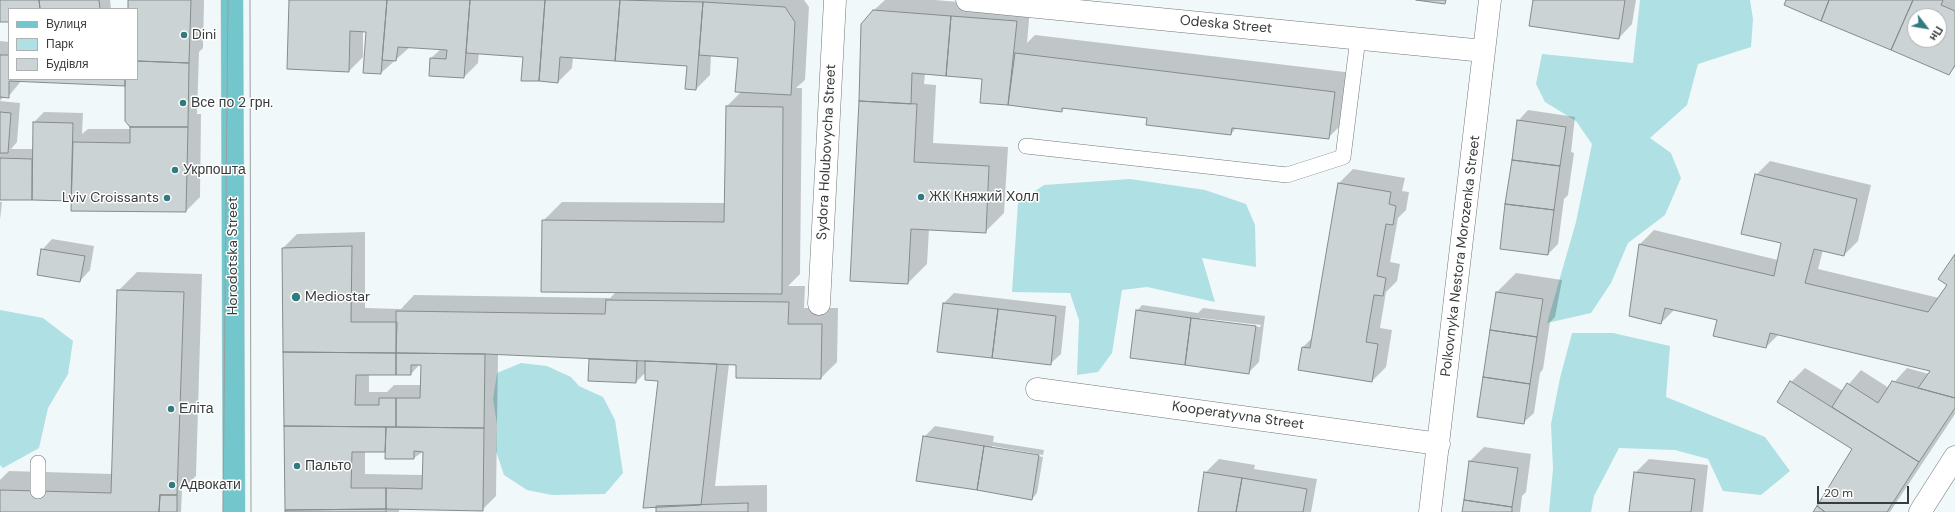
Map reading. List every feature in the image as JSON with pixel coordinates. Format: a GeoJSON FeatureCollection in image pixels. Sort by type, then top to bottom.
{"type":"FeatureCollection","features":[{"type":"Feature","properties":{"kind":"main road","name":"Horodotska Street"},"geometry":{"type":"LineString","coordinates":[[232,0],[234,512]]}},
{"type":"Feature","properties":{"kind":"street","name":"Sydora Holubovycha Street"},"geometry":{"type":"LineString","coordinates":[[820,304],[835,0]]}},
{"type":"Feature","properties":{"kind":"street","name":"Odeska Street"},"geometry":{"type":"LineString","coordinates":[[967,0],[1484,50]]}},
{"type":"Feature","properties":{"kind":"street","name":"Polkovnyka Nestora Morozenka Street"},"geometry":{"type":"LineString","coordinates":[[1430,512],[1490,0]]}},
{"type":"Feature","properties":{"kind":"street","name":"Kooperatyvna Street"},"geometry":{"type":"LineString","coordinates":[[1037,390],[1439,444]]}},
{"type":"Feature","properties":{"kind":"street"},"geometry":{"type":"LineString","coordinates":[[1920,512],[1955,457]]}},
{"type":"Feature","properties":{"kind":"lane"},"geometry":{"type":"LineString","coordinates":[[1026,146],[1286,175],[1343,157],[1358,38]]}},
{"type":"Feature","properties":{"kind":"lane"},"geometry":{"type":"LineString","coordinates":[[38,463],[38,491]]}},
{"type":"Feature","properties":{"kind":"green space"},"geometry":{"type":"Polygon","coordinates":[[[1640,0],[1750,0],[1753,19],[1751,47],[1698,64],[1687,105],[1650,138],[1671,153],[1681,178],[1665,215],[1628,243],[1611,283],[1591,313],[1547,323],[1576,222],[1592,144],[1576,121],[1545,102],[1536,84],[1542,54],[1633,63],[1640,0]]]}},
{"type":"Feature","properties":{"kind":"green space"},"geometry":{"type":"Polygon","coordinates":[[[1130,179],[1205,190],[1246,204],[1255,225],[1256,267],[1202,258],[1215,302],[1147,287],[1122,290],[1112,353],[1098,372],[1077,375],[1079,320],[1070,293],[1012,292],[1018,203],[1044,185],[1130,179]]]}},
{"type":"Feature","properties":{"kind":"green space"},"geometry":{"type":"Polygon","coordinates":[[[0,310],[43,318],[73,341],[68,374],[48,408],[39,448],[3,468],[0,465],[0,310]]]}},
{"type":"Feature","properties":{"kind":"green space"},"geometry":{"type":"Polygon","coordinates":[[[1572,333],[1613,333],[1670,346],[1666,397],[1765,437],[1790,471],[1761,495],[1723,491],[1708,459],[1675,450],[1619,448],[1594,496],[1591,512],[1549,512],[1553,469],[1551,424],[1560,378],[1572,333]]]}},
{"type":"Feature","properties":{"kind":"green space"},"geometry":{"type":"Polygon","coordinates":[[[521,363],[547,366],[571,377],[579,386],[603,397],[615,420],[623,473],[605,494],[552,495],[527,490],[504,475],[496,451],[497,425],[493,399],[497,373],[521,363]]]}},
{"type":"Feature","properties":{"kind":"building"},"geometry":{"type":"Polygon","coordinates":[[[0,0],[39,0],[40,8],[8,8],[8,22],[0,22],[0,0]]]}},
{"type":"Feature","properties":{"kind":"building"},"geometry":{"type":"Polygon","coordinates":[[[39,0],[99,0],[100,8],[40,8],[39,0]]]}},
{"type":"Feature","properties":{"kind":"building"},"geometry":{"type":"Polygon","coordinates":[[[128,0],[191,0],[189,63],[138,61],[138,8],[128,8],[128,0]]]}},
{"type":"Feature","properties":{"kind":"building"},"geometry":{"type":"Polygon","coordinates":[[[289,0],[387,0],[381,74],[363,73],[366,32],[350,31],[349,72],[287,69],[289,0]]]}},
{"type":"Feature","properties":{"kind":"building"},"geometry":{"type":"Polygon","coordinates":[[[387,0],[470,0],[464,78],[429,76],[430,58],[446,59],[447,50],[398,47],[396,61],[382,60],[387,0]]]}},
{"type":"Feature","properties":{"kind":"building"},"geometry":{"type":"Polygon","coordinates":[[[470,0],[545,0],[539,81],[521,81],[523,57],[466,53],[470,0]]]}},
{"type":"Feature","properties":{"kind":"building"},"geometry":{"type":"Polygon","coordinates":[[[545,0],[620,0],[615,61],[560,57],[558,83],[539,81],[545,0]]]}},
{"type":"Feature","properties":{"kind":"building"},"geometry":{"type":"Polygon","coordinates":[[[620,0],[703,2],[696,90],[685,89],[687,66],[615,61],[620,0]]]}},
{"type":"Feature","properties":{"kind":"building"},"geometry":{"type":"Polygon","coordinates":[[[1416,0],[1446,0],[1445,4],[1416,0]]]}},
{"type":"Feature","properties":{"kind":"building"},"geometry":{"type":"Polygon","coordinates":[[[1533,0],[1625,0],[1619,39],[1529,26],[1533,0]]]}},
{"type":"Feature","properties":{"kind":"building"},"geometry":{"type":"Polygon","coordinates":[[[1786,0],[1829,0],[1821,21],[1784,5],[1786,0]]]}},
{"type":"Feature","properties":{"kind":"building"},"geometry":{"type":"Polygon","coordinates":[[[1829,0],[1913,0],[1909,8],[1907,8],[1907,14],[1891,50],[1821,21],[1829,0]]]}},
{"type":"Feature","properties":{"kind":"building"},"geometry":{"type":"Polygon","coordinates":[[[1913,0],[1943,0],[1941,5],[1955,11],[1955,65],[1949,75],[1891,50],[1907,14],[1907,48],[1947,48],[1947,8],[1909,8],[1913,0]]]}},
{"type":"Feature","properties":{"kind":"building"},"geometry":{"type":"Polygon","coordinates":[[[703,2],[785,7],[795,22],[791,95],[735,92],[738,58],[699,55],[703,2]]]}},
{"type":"Feature","properties":{"kind":"building"},"geometry":{"type":"Polygon","coordinates":[[[873,10],[951,16],[946,76],[912,73],[911,104],[859,101],[861,24],[873,10]]]}},
{"type":"Feature","properties":{"kind":"building"},"geometry":{"type":"Polygon","coordinates":[[[951,16],[1017,21],[1008,105],[980,103],[982,79],[946,76],[951,16]]]}},
{"type":"Feature","properties":{"kind":"building"},"geometry":{"type":"Polygon","coordinates":[[[1015,53],[1335,92],[1329,139],[1232,128],[1231,135],[1146,125],[1147,118],[1062,108],[1062,112],[1008,105],[1015,53]]]}},
{"type":"Feature","properties":{"kind":"building"},"geometry":{"type":"Polygon","coordinates":[[[0,55],[8,55],[8,80],[125,80],[125,86],[9,81],[9,98],[0,97],[0,55]]]}},
{"type":"Feature","properties":{"kind":"building"},"geometry":{"type":"Polygon","coordinates":[[[138,61],[189,63],[188,127],[130,127],[125,121],[125,80],[138,80],[138,61]]]}},
{"type":"Feature","properties":{"kind":"building","name":"ЖК Княжий Холл"},"geometry":{"type":"Polygon","coordinates":[[[859,101],[917,104],[914,162],[989,166],[986,233],[911,229],[908,284],[850,281],[859,101]]]}},
{"type":"Feature","properties":{"kind":"building"},"geometry":{"type":"Polygon","coordinates":[[[726,106],[783,107],[782,294],[541,292],[542,220],[724,222],[726,106]]]}},
{"type":"Feature","properties":{"kind":"building"},"geometry":{"type":"Polygon","coordinates":[[[0,112],[11,113],[8,153],[0,153],[0,112]]]}},
{"type":"Feature","properties":{"kind":"building"},"geometry":{"type":"Polygon","coordinates":[[[1517,120],[1566,127],[1560,166],[1512,160],[1517,120]]]}},
{"type":"Feature","properties":{"kind":"building"},"geometry":{"type":"Polygon","coordinates":[[[33,122],[73,123],[71,201],[32,200],[33,122]]]}},
{"type":"Feature","properties":{"kind":"building"},"geometry":{"type":"Polygon","coordinates":[[[130,127],[188,127],[186,212],[71,211],[73,142],[130,143],[130,127]]]}},
{"type":"Feature","properties":{"kind":"building"},"geometry":{"type":"Polygon","coordinates":[[[0,158],[32,159],[32,200],[0,200],[0,158]]]}},
{"type":"Feature","properties":{"kind":"building"},"geometry":{"type":"Polygon","coordinates":[[[1512,160],[1560,166],[1554,210],[1505,204],[1512,160]]]}},
{"type":"Feature","properties":{"kind":"building"},"geometry":{"type":"Polygon","coordinates":[[[1755,174],[1857,199],[1844,256],[1814,249],[1805,283],[1928,312],[1947,285],[1938,279],[1955,254],[1955,398],[1918,388],[1930,371],[1770,333],[1766,348],[1713,336],[1717,320],[1665,308],[1661,324],[1629,316],[1639,244],[1774,276],[1781,243],[1741,234],[1755,174]]]}},
{"type":"Feature","properties":{"kind":"building"},"geometry":{"type":"Polygon","coordinates":[[[1338,183],[1391,192],[1389,204],[1396,206],[1393,225],[1386,224],[1377,276],[1386,278],[1383,296],[1374,295],[1366,342],[1378,344],[1372,382],[1298,370],[1302,347],[1310,348],[1338,183]]]}},
{"type":"Feature","properties":{"kind":"building"},"geometry":{"type":"Polygon","coordinates":[[[1505,204],[1554,210],[1548,255],[1500,249],[1505,204]]]}},
{"type":"Feature","properties":{"kind":"building"},"geometry":{"type":"Polygon","coordinates":[[[352,246],[351,322],[397,322],[396,353],[283,352],[282,248],[352,246]]]}},
{"type":"Feature","properties":{"kind":"building"},"geometry":{"type":"Polygon","coordinates":[[[41,249],[85,256],[80,282],[37,275],[41,249]]]}},
{"type":"Feature","properties":{"kind":"building"},"geometry":{"type":"Polygon","coordinates":[[[117,290],[184,292],[177,495],[160,495],[159,512],[0,512],[0,490],[111,493],[117,290]]]}},
{"type":"Feature","properties":{"kind":"building"},"geometry":{"type":"Polygon","coordinates":[[[1496,292],[1543,299],[1537,337],[1490,330],[1496,292]]]}},
{"type":"Feature","properties":{"kind":"building"},"geometry":{"type":"Polygon","coordinates":[[[606,300],[789,302],[788,324],[822,324],[821,379],[736,378],[736,365],[485,354],[396,353],[396,311],[605,314],[606,300]]]}},
{"type":"Feature","properties":{"kind":"building"},"geometry":{"type":"Polygon","coordinates":[[[943,303],[998,309],[992,358],[937,352],[943,303]]]}},
{"type":"Feature","properties":{"kind":"building"},"geometry":{"type":"Polygon","coordinates":[[[998,309],[1056,316],[1051,365],[992,358],[998,309]]]}},
{"type":"Feature","properties":{"kind":"building"},"geometry":{"type":"Polygon","coordinates":[[[1136,310],[1191,318],[1185,365],[1130,358],[1136,310]]]}},
{"type":"Feature","properties":{"kind":"building"},"geometry":{"type":"Polygon","coordinates":[[[1191,318],[1256,326],[1249,374],[1185,365],[1191,318]]]}},
{"type":"Feature","properties":{"kind":"building"},"geometry":{"type":"Polygon","coordinates":[[[1490,330],[1537,337],[1530,384],[1483,377],[1490,330]]]}},
{"type":"Feature","properties":{"kind":"building"},"geometry":{"type":"Polygon","coordinates":[[[283,352],[396,353],[396,375],[356,375],[355,405],[379,405],[379,398],[396,398],[396,427],[284,426],[283,352]]]}},
{"type":"Feature","properties":{"kind":"building"},"geometry":{"type":"Polygon","coordinates":[[[396,353],[485,354],[484,428],[396,427],[396,398],[420,398],[421,365],[411,365],[411,375],[396,375],[396,353]]]}},
{"type":"Feature","properties":{"kind":"building"},"geometry":{"type":"Polygon","coordinates":[[[589,359],[637,361],[636,383],[588,381],[589,359]]]}},
{"type":"Feature","properties":{"kind":"building"},"geometry":{"type":"Polygon","coordinates":[[[645,361],[717,364],[701,505],[643,508],[658,381],[645,380],[645,361]]]}},
{"type":"Feature","properties":{"kind":"building"},"geometry":{"type":"Polygon","coordinates":[[[1483,377],[1530,384],[1524,424],[1477,417],[1483,377]]]}},
{"type":"Feature","properties":{"kind":"building"},"geometry":{"type":"Polygon","coordinates":[[[1790,381],[1919,462],[1887,512],[1825,512],[1817,506],[1852,449],[1777,402],[1790,381]]]}},
{"type":"Feature","properties":{"kind":"building"},"geometry":{"type":"Polygon","coordinates":[[[1892,381],[1955,398],[1955,408],[1919,462],[1832,407],[1847,383],[1878,403],[1892,381]]]}},
{"type":"Feature","properties":{"kind":"building"},"geometry":{"type":"Polygon","coordinates":[[[284,426],[386,427],[385,452],[352,452],[351,488],[386,488],[386,509],[285,510],[284,426]]]}},
{"type":"Feature","properties":{"kind":"building"},"geometry":{"type":"Polygon","coordinates":[[[386,427],[484,428],[483,511],[386,509],[386,488],[422,489],[423,452],[414,451],[414,459],[385,459],[386,427]]]}},
{"type":"Feature","properties":{"kind":"building"},"geometry":{"type":"Polygon","coordinates":[[[923,436],[984,446],[977,490],[916,481],[923,436]]]}},
{"type":"Feature","properties":{"kind":"building"},"geometry":{"type":"Polygon","coordinates":[[[984,446],[1039,455],[1032,500],[977,490],[984,446]]]}},
{"type":"Feature","properties":{"kind":"building"},"geometry":{"type":"Polygon","coordinates":[[[1469,461],[1518,468],[1512,507],[1464,500],[1469,461]]]}},
{"type":"Feature","properties":{"kind":"building"},"geometry":{"type":"Polygon","coordinates":[[[1204,472],[1242,478],[1236,512],[1198,512],[1204,472]]]}},
{"type":"Feature","properties":{"kind":"building"},"geometry":{"type":"Polygon","coordinates":[[[1634,472],[1695,479],[1691,512],[1629,512],[1634,472]]]}},
{"type":"Feature","properties":{"kind":"building"},"geometry":{"type":"Polygon","coordinates":[[[1242,478],[1307,489],[1303,512],[1236,512],[1242,478]]]}},
{"type":"Feature","properties":{"kind":"building"},"geometry":{"type":"Polygon","coordinates":[[[160,495],[177,495],[177,512],[159,512],[160,495]]]}},
{"type":"Feature","properties":{"kind":"building"},"geometry":{"type":"Polygon","coordinates":[[[1464,500],[1512,507],[1512,512],[1462,512],[1464,500]]]}},
{"type":"Feature","properties":{"kind":"building"},"geometry":{"type":"Polygon","coordinates":[[[748,503],[748,512],[656,512],[656,506],[748,503]]]}},
{"type":"Feature","properties":{"kind":"building"},"geometry":{"type":"Polygon","coordinates":[[[1817,506],[1825,512],[1813,512],[1817,506]]]}},
{"type":"Feature","properties":{"kind":"building"},"geometry":{"type":"Polygon","coordinates":[[[386,509],[386,512],[285,512],[285,510],[386,509]]]}},
{"type":"Feature","properties":{"kind":"tram line"},"geometry":{"type":"LineString","coordinates":[[223,512],[228,0]]}},
{"type":"Feature","properties":{"kind":"tram line"},"geometry":{"type":"LineString","coordinates":[[250,0],[251,512]]}},
{"type":"Feature","properties":{"kind":"place","name":"Dini"},"geometry":{"type":"Point","coordinates":[184,35]}},
{"type":"Feature","properties":{"kind":"place","name":"Все по 2 грн."},"geometry":{"type":"Point","coordinates":[183,103]}},
{"type":"Feature","properties":{"kind":"place","name":"Укрпошта"},"geometry":{"type":"Point","coordinates":[175,170]}},
{"type":"Feature","properties":{"kind":"place","name":"ЖК Княжий Холл"},"geometry":{"type":"Point","coordinates":[921,197]}},
{"type":"Feature","properties":{"kind":"place","name":"Lviv Croissants"},"geometry":{"type":"Point","coordinates":[167,198]}},
{"type":"Feature","properties":{"kind":"place","name":"Mediostar"},"geometry":{"type":"Point","coordinates":[296,297]}},
{"type":"Feature","properties":{"kind":"place","name":"Еліта"},"geometry":{"type":"Point","coordinates":[171,409]}},
{"type":"Feature","properties":{"kind":"place","name":"Пальто"},"geometry":{"type":"Point","coordinates":[297,466]}},
{"type":"Feature","properties":{"kind":"place","name":"Адвокати"},"geometry":{"type":"Point","coordinates":[172,485]}}]}
